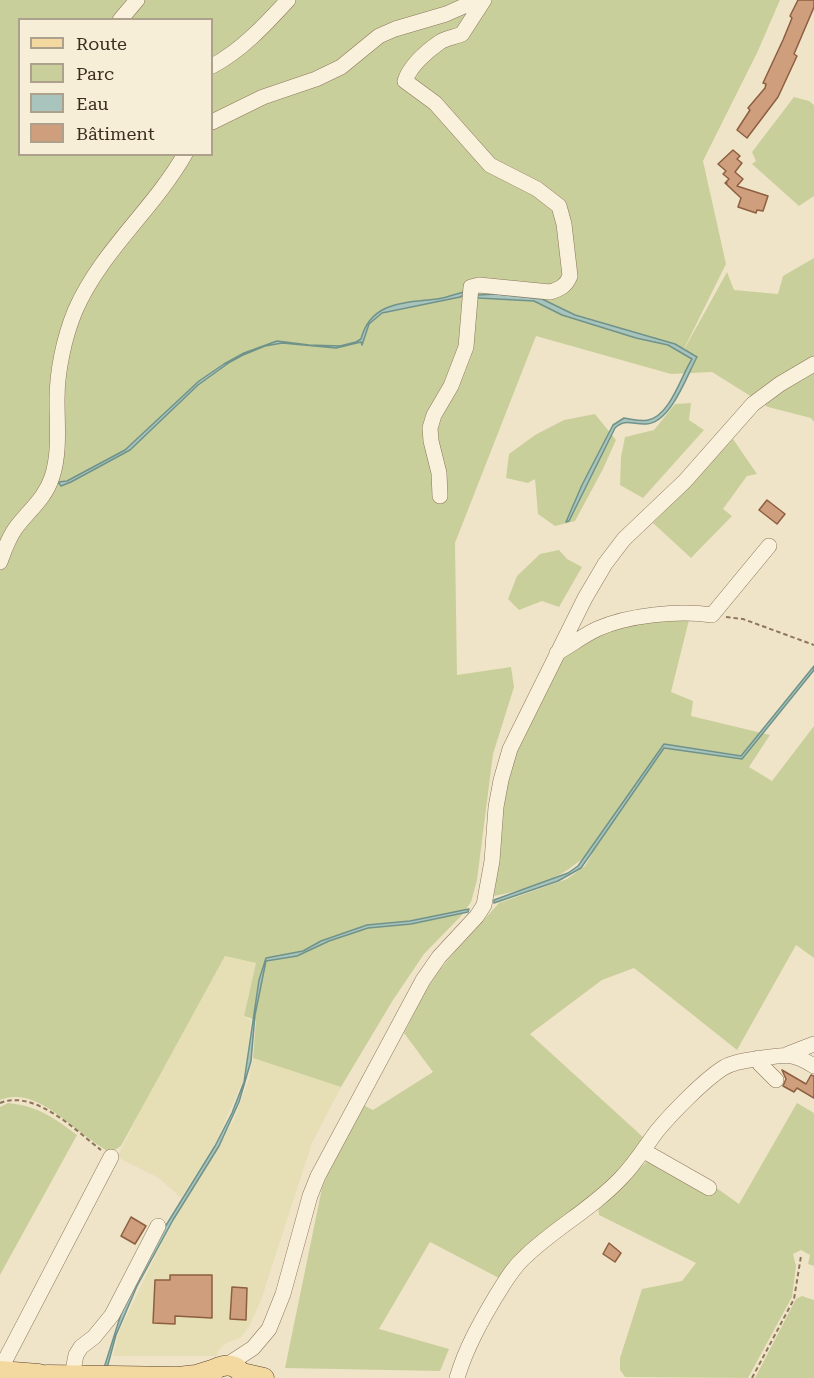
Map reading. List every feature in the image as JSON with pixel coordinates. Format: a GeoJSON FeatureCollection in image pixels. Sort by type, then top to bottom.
{"type":"FeatureCollection","features":[{"type":"Feature","properties":{"kind":"main road"},"geometry":{"type":"LineString","coordinates":[[0,1371],[72,1376],[180,1377],[230,1372],[264,1378]]}},
{"type":"Feature","properties":{"kind":"main road"},"geometry":{"type":"LineString","coordinates":[[25,1378],[48,1375]]}},
{"type":"Feature","properties":{"kind":"street"},"geometry":{"type":"LineString","coordinates":[[122,18],[136,0]]}},
{"type":"Feature","properties":{"kind":"street"},"geometry":{"type":"LineString","coordinates":[[213,66],[222,61],[259,31],[288,0]]}},
{"type":"Feature","properties":{"kind":"street"},"geometry":{"type":"LineString","coordinates":[[213,122],[263,97],[316,80],[341,67],[379,36],[395,28],[446,14],[478,0]]}},
{"type":"Feature","properties":{"kind":"street"},"geometry":{"type":"LineString","coordinates":[[440,496],[439,473],[430,428],[434,415],[451,386],[466,347],[471,288],[479,285],[550,292],[561,289],[570,276],[564,224],[559,206],[537,189],[490,165],[435,103],[408,86],[405,81],[414,65],[434,47],[442,41],[462,34],[484,0]]}},
{"type":"Feature","properties":{"kind":"street"},"geometry":{"type":"LineString","coordinates":[[0,562],[15,529],[43,498],[52,477],[58,426],[57,399],[60,371],[67,335],[75,311],[98,268],[170,180],[184,156]]}},
{"type":"Feature","properties":{"kind":"street"},"geometry":{"type":"LineString","coordinates":[[230,1372],[269,1329],[277,1311],[310,1196],[332,1147],[423,980],[439,957],[477,916],[484,905],[489,884],[496,807],[510,749],[585,598],[605,564],[624,539],[685,481],[753,404],[780,384],[814,364]]}},
{"type":"Feature","properties":{"kind":"street"},"geometry":{"type":"LineString","coordinates":[[558,653],[597,629],[620,621],[694,612],[712,615],[769,546]]}},
{"type":"Feature","properties":{"kind":"street"},"geometry":{"type":"LineString","coordinates":[[457,1378],[464,1354],[476,1329],[517,1265],[621,1179],[657,1132],[706,1083],[723,1068],[755,1059],[788,1054],[814,1044]]}},
{"type":"Feature","properties":{"kind":"street"},"geometry":{"type":"LineString","coordinates":[[788,1054],[797,1056],[814,1066]]}},
{"type":"Feature","properties":{"kind":"street"},"geometry":{"type":"LineString","coordinates":[[755,1059],[776,1080]]}},
{"type":"Feature","properties":{"kind":"street"},"geometry":{"type":"LineString","coordinates":[[644,1151],[710,1188]]}},
{"type":"Feature","properties":{"kind":"street"},"geometry":{"type":"LineString","coordinates":[[0,1371],[111,1157]]}},
{"type":"Feature","properties":{"kind":"street"},"geometry":{"type":"LineString","coordinates":[[72,1376],[76,1355],[112,1315],[158,1226]]}},
{"type":"Feature","properties":{"kind":"path"},"geometry":{"type":"LineString","coordinates":[[712,615],[743,619],[814,645]]}},
{"type":"Feature","properties":{"kind":"path"},"geometry":{"type":"LineString","coordinates":[[0,1103],[11,1099],[37,1105],[51,1112],[111,1157]]}},
{"type":"Feature","properties":{"kind":"path"},"geometry":{"type":"LineString","coordinates":[[752,1378],[794,1299],[801,1256]]}},
{"type":"Feature","properties":{"kind":"shaded area"},"geometry":{"type":"Polygon","coordinates":[[[225,956],[256,963],[244,1016],[251,1021],[246,1065],[243,1081],[214,1146],[181,1198],[159,1178],[117,1157],[225,956]]]}},
{"type":"Feature","properties":{"kind":"shaded area"},"geometry":{"type":"Polygon","coordinates":[[[253,1058],[341,1087],[312,1143],[261,1300],[249,1327],[240,1338],[226,1343],[218,1351],[217,1356],[113,1356],[119,1332],[163,1240],[234,1119],[249,1079],[253,1058]]]}},
{"type":"Feature","properties":{"kind":"green space"},"geometry":{"type":"Polygon","coordinates":[[[0,0],[780,0],[757,53],[703,161],[726,264],[681,355],[727,272],[734,290],[778,294],[783,276],[814,258],[814,422],[811,418],[768,407],[712,372],[671,374],[536,336],[455,543],[457,675],[511,667],[514,687],[493,754],[477,880],[471,902],[461,916],[424,954],[393,1000],[341,1087],[253,1058],[256,1020],[244,1016],[256,963],[225,956],[121,1146],[110,1153],[45,1106],[23,1098],[12,1097],[0,1100],[0,0]]]}},
{"type":"Feature","properties":{"kind":"green space"},"geometry":{"type":"Polygon","coordinates":[[[794,97],[809,101],[814,105],[814,196],[799,206],[752,164],[756,161],[752,152],[794,97]]]}},
{"type":"Feature","properties":{"kind":"green space"},"geometry":{"type":"Polygon","coordinates":[[[691,403],[689,420],[704,430],[643,498],[620,485],[621,457],[625,437],[654,430],[675,404],[691,403]]]}},
{"type":"Feature","properties":{"kind":"green space"},"geometry":{"type":"Polygon","coordinates":[[[595,414],[616,440],[575,521],[555,526],[538,514],[535,479],[528,483],[506,478],[509,454],[535,435],[564,420],[595,414]]]}},
{"type":"Feature","properties":{"kind":"green space"},"geometry":{"type":"Polygon","coordinates":[[[733,439],[757,474],[747,476],[723,509],[732,516],[691,558],[653,523],[733,439]]]}},
{"type":"Feature","properties":{"kind":"green space"},"geometry":{"type":"Polygon","coordinates":[[[559,550],[567,559],[582,567],[559,607],[542,601],[519,610],[508,599],[517,576],[540,554],[559,550]]]}},
{"type":"Feature","properties":{"kind":"green space"},"geometry":{"type":"Polygon","coordinates":[[[690,616],[671,692],[693,701],[691,716],[770,735],[749,767],[772,781],[814,726],[814,958],[796,945],[737,1050],[634,968],[602,980],[530,1034],[644,1138],[636,1157],[499,1278],[430,1242],[379,1329],[449,1349],[440,1371],[285,1368],[322,1188],[343,1137],[361,1104],[373,1110],[433,1072],[404,1033],[426,990],[453,954],[499,903],[567,879],[585,866],[592,854],[553,878],[520,890],[494,896],[505,782],[513,753],[560,661],[597,633],[627,623],[690,616]]]}},
{"type":"Feature","properties":{"kind":"green space"},"geometry":{"type":"Polygon","coordinates":[[[8,1103],[19,1104],[45,1113],[77,1135],[0,1275],[0,1107],[8,1103]]]}},
{"type":"Feature","properties":{"kind":"green space"},"geometry":{"type":"Polygon","coordinates":[[[797,1103],[814,1113],[814,1266],[808,1264],[810,1255],[801,1250],[793,1254],[796,1266],[792,1297],[748,1378],[625,1377],[620,1370],[620,1358],[642,1289],[682,1281],[696,1263],[599,1215],[598,1207],[654,1155],[718,1189],[739,1204],[797,1103]]]}},
{"type":"Feature","properties":{"kind":"green space"},"geometry":{"type":"Polygon","coordinates":[[[802,1296],[814,1300],[814,1378],[755,1378],[796,1299],[802,1296]]]}},
{"type":"Feature","properties":{"kind":"water"},"geometry":{"type":"Polygon","coordinates":[[[464,292],[464,295],[460,297],[382,313],[369,324],[362,345],[361,342],[336,348],[282,343],[265,346],[243,355],[198,385],[130,450],[71,482],[61,486],[58,482],[67,481],[125,450],[199,381],[244,353],[277,341],[340,346],[356,342],[361,339],[366,327],[373,317],[391,306],[464,292]]]}},
{"type":"Feature","properties":{"kind":"water"},"geometry":{"type":"Polygon","coordinates":[[[497,294],[542,299],[575,315],[675,344],[697,357],[677,397],[663,416],[655,422],[622,423],[615,428],[569,521],[566,522],[613,425],[624,418],[642,421],[656,417],[669,403],[692,359],[668,345],[636,338],[562,315],[534,301],[478,298],[477,295],[497,294]]]}},
{"type":"Feature","properties":{"kind":"water"},"geometry":{"type":"Polygon","coordinates":[[[814,666],[814,670],[742,759],[664,748],[581,868],[558,881],[494,903],[494,900],[568,873],[578,866],[664,744],[741,756],[814,666]]]}},
{"type":"Feature","properties":{"kind":"water"},"geometry":{"type":"Polygon","coordinates":[[[469,909],[468,912],[411,924],[368,928],[329,941],[297,956],[266,961],[255,1015],[251,1061],[239,1102],[219,1146],[173,1220],[137,1286],[116,1335],[107,1368],[104,1368],[121,1314],[165,1227],[215,1146],[232,1113],[244,1082],[259,980],[266,958],[303,951],[321,941],[367,925],[410,921],[469,909]]]}},
{"type":"Feature","properties":{"kind":"building"},"geometry":{"type":"Polygon","coordinates":[[[798,0],[814,0],[814,7],[794,54],[797,56],[778,97],[747,138],[737,130],[750,110],[748,108],[765,88],[766,84],[763,83],[798,0]]]}},
{"type":"Feature","properties":{"kind":"building"},"geometry":{"type":"Polygon","coordinates":[[[733,150],[740,156],[737,159],[742,163],[735,172],[743,179],[737,186],[768,196],[763,211],[757,210],[756,213],[738,207],[741,198],[725,183],[729,179],[723,174],[726,171],[718,164],[733,150]]]}},
{"type":"Feature","properties":{"kind":"building"},"geometry":{"type":"Polygon","coordinates":[[[767,500],[785,514],[777,524],[759,510],[767,500]]]}},
{"type":"Feature","properties":{"kind":"building"},"geometry":{"type":"Polygon","coordinates":[[[782,1070],[806,1084],[811,1075],[814,1076],[814,1098],[797,1088],[794,1092],[783,1086],[786,1079],[782,1070]]]}},
{"type":"Feature","properties":{"kind":"building"},"geometry":{"type":"Polygon","coordinates":[[[131,1217],[146,1226],[135,1244],[121,1236],[131,1217]]]}},
{"type":"Feature","properties":{"kind":"building"},"geometry":{"type":"Polygon","coordinates":[[[609,1243],[621,1253],[615,1262],[603,1254],[609,1243]]]}},
{"type":"Feature","properties":{"kind":"building"},"geometry":{"type":"Polygon","coordinates":[[[170,1275],[212,1275],[212,1318],[175,1316],[175,1324],[153,1323],[155,1280],[170,1280],[170,1275]]]}},
{"type":"Feature","properties":{"kind":"building"},"geometry":{"type":"Polygon","coordinates":[[[232,1287],[247,1288],[246,1320],[230,1319],[232,1287]]]}}]}
